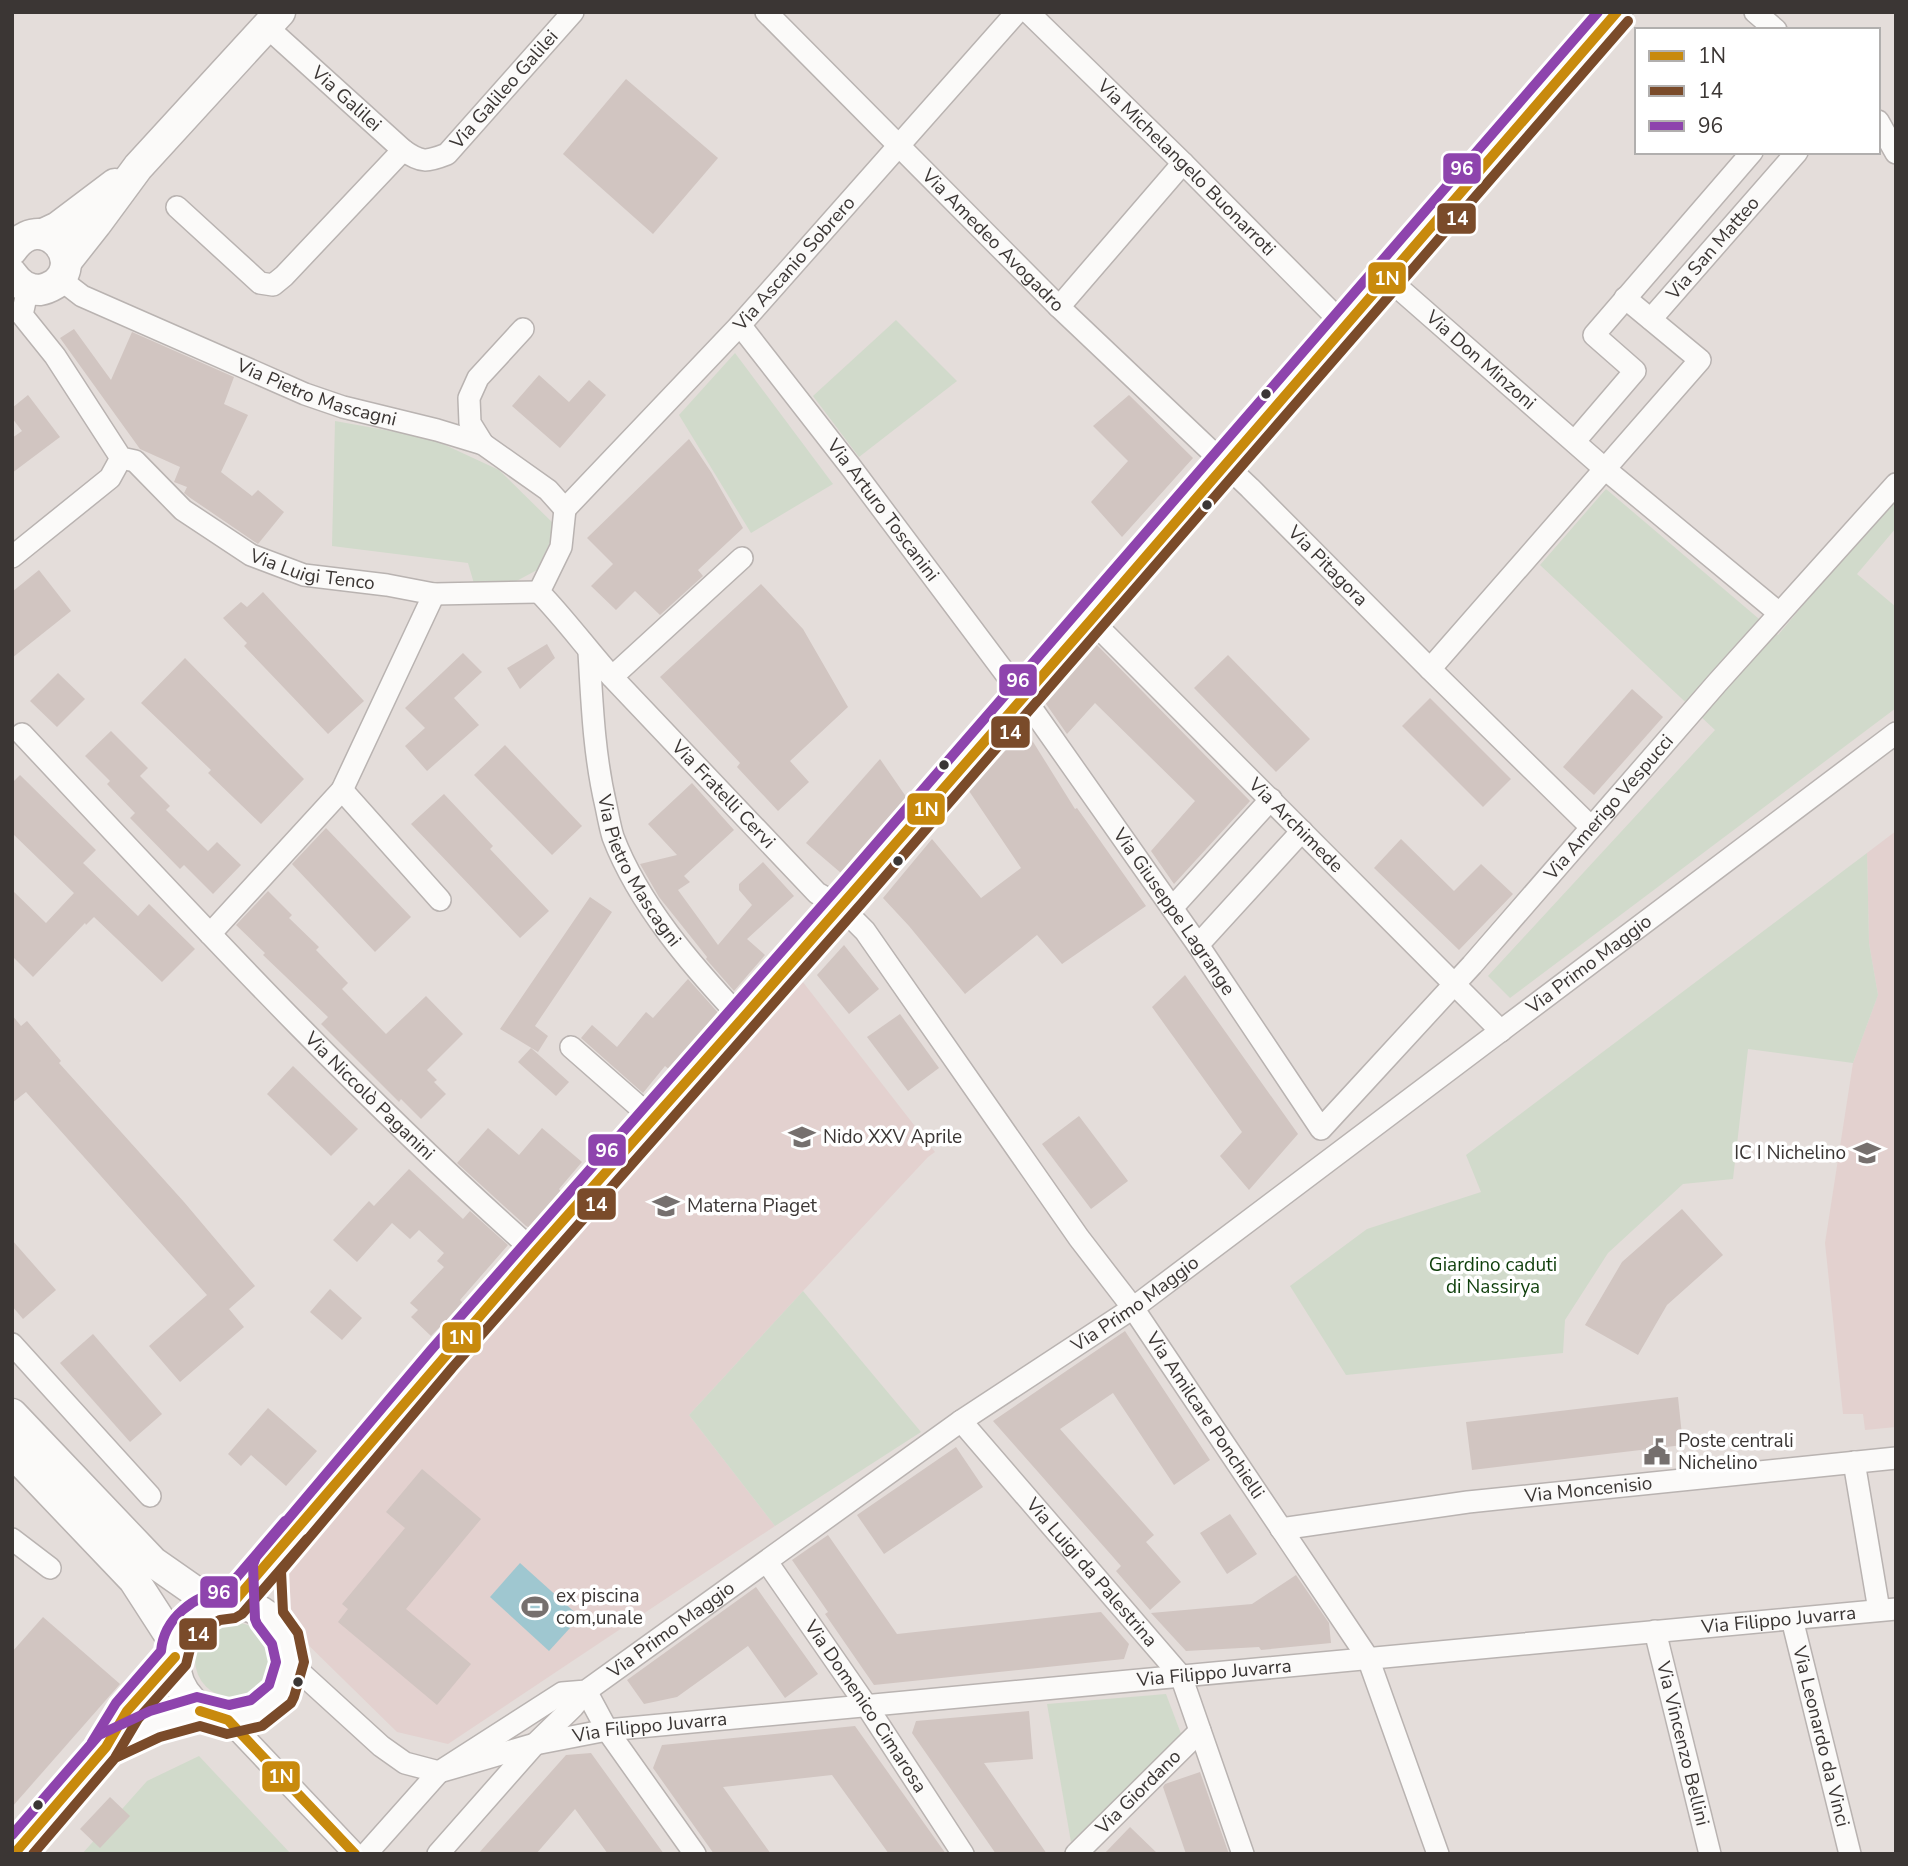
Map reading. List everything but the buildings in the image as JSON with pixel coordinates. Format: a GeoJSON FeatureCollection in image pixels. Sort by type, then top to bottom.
{"type":"FeatureCollection","features":[{"type":"Feature","properties":{"kind":"street","name":"Via Galileo Galilei"},"geometry":{"type":"LineString","coordinates":[[430,160],[447,155],[573,12]]}},
{"type":"Feature","properties":{"kind":"street","name":"Via Amedeo Avogadro"},"geometry":{"type":"LineString","coordinates":[[766,12],[1059,307],[1225,465]]}},
{"type":"Feature","properties":{"kind":"street","name":"Via Ascanio Sobrero"},"geometry":{"type":"LineString","coordinates":[[565,509],[740,325],[1017,12]]}},
{"type":"Feature","properties":{"kind":"street","name":"Via Michelangelo Buonarroti"},"geometry":{"type":"LineString","coordinates":[[1028,12],[1345,326]]}},
{"type":"Feature","properties":{"kind":"street"},"geometry":{"type":"LineString","coordinates":[[14,1854],[106,1747],[127,1711],[176,1651],[191,1620],[224,1605],[267,1566],[534,1252],[1023,698],[1617,12]]}},
{"type":"Feature","properties":{"kind":"street"},"geometry":{"type":"LineString","coordinates":[[1755,12],[1774,28]]}},
{"type":"Feature","properties":{"kind":"street","name":"Via Galilei"},"geometry":{"type":"LineString","coordinates":[[274,20],[403,150],[416,159],[430,160]]}},
{"type":"Feature","properties":{"kind":"street"},"geometry":{"type":"LineString","coordinates":[[35,282],[96,224],[138,167],[274,20]]}},
{"type":"Feature","properties":{"kind":"street"},"geometry":{"type":"LineString","coordinates":[[1880,125],[1896,153]]}},
{"type":"Feature","properties":{"kind":"street"},"geometry":{"type":"LineString","coordinates":[[177,207],[260,283],[273,285],[403,150]]}},
{"type":"Feature","properties":{"kind":"street","name":"Via San Matteo"},"geometry":{"type":"LineString","coordinates":[[1575,441],[1635,371],[1594,335],[1750,154]]}},
{"type":"Feature","properties":{"kind":"street","name":"Via San Matteo"},"geometry":{"type":"LineString","coordinates":[[1651,319],[1795,154]]}},
{"type":"Feature","properties":{"kind":"street"},"geometry":{"type":"LineString","coordinates":[[1059,307],[1182,163]]}},
{"type":"Feature","properties":{"kind":"street"},"geometry":{"type":"LineString","coordinates":[[43,234],[58,227],[138,167]]}},
{"type":"Feature","properties":{"kind":"street"},"geometry":{"type":"LineString","coordinates":[[12,250],[25,237],[34,234],[43,234],[59,244],[64,252],[35,282]]}},
{"type":"Feature","properties":{"kind":"street","name":"Via Don Minzoni"},"geometry":{"type":"LineString","coordinates":[[1386,277],[1605,468],[1779,613]]}},
{"type":"Feature","properties":{"kind":"street","name":"Via Luigi Tenco"},"geometry":{"type":"LineString","coordinates":[[35,282],[33,329],[55,356],[121,458],[135,461],[183,510],[251,555],[304,575],[434,594],[539,592]]}},
{"type":"Feature","properties":{"kind":"street","name":"Via Pietro Mascagni"},"geometry":{"type":"LineString","coordinates":[[35,282],[82,296],[305,394],[342,407],[483,444],[548,491],[565,509]]}},
{"type":"Feature","properties":{"kind":"street"},"geometry":{"type":"LineString","coordinates":[[1430,669],[1700,360],[1625,298]]}},
{"type":"Feature","properties":{"kind":"street","name":"Via Arturo Toscanini"},"geometry":{"type":"LineString","coordinates":[[740,325],[1023,698]]}},
{"type":"Feature","properties":{"kind":"street"},"geometry":{"type":"LineString","coordinates":[[483,444],[470,423],[469,398],[478,378],[523,329]]}},
{"type":"Feature","properties":{"kind":"street"},"geometry":{"type":"LineString","coordinates":[[12,557],[110,478],[121,458]]}},
{"type":"Feature","properties":{"kind":"street","name":"Via Pitagora"},"geometry":{"type":"LineString","coordinates":[[1225,465],[1591,827]]}},
{"type":"Feature","properties":{"kind":"street","name":"Via Amerigo Vespucci"},"geometry":{"type":"LineString","coordinates":[[1321,1129],[1455,983],[1779,613],[1896,484]]}},
{"type":"Feature","properties":{"kind":"street"},"geometry":{"type":"LineString","coordinates":[[539,592],[561,547],[565,509]]}},
{"type":"Feature","properties":{"kind":"street"},"geometry":{"type":"LineString","coordinates":[[612,677],[742,558]]}},
{"type":"Feature","properties":{"kind":"street","name":"Via Fratelli Cervi"},"geometry":{"type":"LineString","coordinates":[[539,592],[612,677],[817,893],[840,906]]}},
{"type":"Feature","properties":{"kind":"street"},"geometry":{"type":"LineString","coordinates":[[209,933],[342,790],[434,594]]}},
{"type":"Feature","properties":{"kind":"street","name":"Via Archimede"},"geometry":{"type":"LineString","coordinates":[[1091,620],[1501,1031]]}},
{"type":"Feature","properties":{"kind":"street","name":"Via Pietro Mascagni"},"geometry":{"type":"LineString","coordinates":[[589,652],[600,779],[613,836],[635,885],[668,932],[702,977],[743,1018]]}},
{"type":"Feature","properties":{"kind":"street","name":"Via Giuseppe Lagrange"},"geometry":{"type":"LineString","coordinates":[[1023,698],[1198,944],[1321,1129]]}},
{"type":"Feature","properties":{"kind":"street","name":"Via Primo Maggio"},"geometry":{"type":"LineString","coordinates":[[366,1854],[439,1772],[562,1693],[586,1691],[961,1421],[1133,1308],[1896,733]]}},
{"type":"Feature","properties":{"kind":"street","name":"Via Niccolò Paganini"},"geometry":{"type":"LineString","coordinates":[[22,734],[209,933],[407,1136],[534,1252]]}},
{"type":"Feature","properties":{"kind":"street"},"geometry":{"type":"LineString","coordinates":[[342,790],[440,900]]}},
{"type":"Feature","properties":{"kind":"street"},"geometry":{"type":"LineString","coordinates":[[1172,908],[1271,799]]}},
{"type":"Feature","properties":{"kind":"street"},"geometry":{"type":"LineString","coordinates":[[1198,944],[1302,831]]}},
{"type":"Feature","properties":{"kind":"street","name":"Via Amilcare Ponchielli"},"geometry":{"type":"LineString","coordinates":[[840,906],[865,931],[1079,1238],[1133,1308],[1368,1658],[1438,1854]]}},
{"type":"Feature","properties":{"kind":"street"},"geometry":{"type":"LineString","coordinates":[[571,1047],[653,1119]]}},
{"type":"Feature","properties":{"kind":"street"},"geometry":{"type":"LineString","coordinates":[[12,1344],[150,1496]]}},
{"type":"Feature","properties":{"kind":"street"},"geometry":{"type":"LineString","coordinates":[[12,1414],[153,1562],[224,1605],[252,1607],[269,1617],[285,1638],[290,1663],[281,1693],[258,1713],[214,1715],[155,1724],[106,1747]]}},
{"type":"Feature","properties":{"kind":"street","name":"Via Luigi da Palestrina"},"geometry":{"type":"LineString","coordinates":[[961,1421],[1181,1676],[1243,1854]]}},
{"type":"Feature","properties":{"kind":"street"},"geometry":{"type":"LineString","coordinates":[[12,1452],[134,1580],[176,1651],[181,1689],[214,1715],[355,1854]]}},
{"type":"Feature","properties":{"kind":"street","name":"Via Moncenisio"},"geometry":{"type":"LineString","coordinates":[[1281,1529],[1456,1503],[1896,1458]]}},
{"type":"Feature","properties":{"kind":"street"},"geometry":{"type":"LineString","coordinates":[[1854,1462],[1887,1610]]}},
{"type":"Feature","properties":{"kind":"street"},"geometry":{"type":"LineString","coordinates":[[12,1539],[50,1568]]}},
{"type":"Feature","properties":{"kind":"street","name":"Via Domenico Cimarosa"},"geometry":{"type":"LineString","coordinates":[[767,1562],[866,1705],[963,1854]]}},
{"type":"Feature","properties":{"kind":"street"},"geometry":{"type":"LineString","coordinates":[[267,1566],[269,1617]]}},
{"type":"Feature","properties":{"kind":"street","name":"Via Filippo Juvarra"},"geometry":{"type":"LineString","coordinates":[[439,1772],[535,1744],[607,1730],[1887,1610]]}},
{"type":"Feature","properties":{"kind":"street","name":"Via Leonardo da Vinci"},"geometry":{"type":"LineString","coordinates":[[1792,1619],[1850,1854]]}},
{"type":"Feature","properties":{"kind":"street","name":"Via Vincenzo Bellini"},"geometry":{"type":"LineString","coordinates":[[1655,1631],[1710,1854]]}},
{"type":"Feature","properties":{"kind":"street"},"geometry":{"type":"LineString","coordinates":[[290,1663],[381,1746],[405,1763],[439,1772]]}},
{"type":"Feature","properties":{"kind":"street"},"geometry":{"type":"LineString","coordinates":[[586,1691],[607,1730],[695,1854]]}},
{"type":"Feature","properties":{"kind":"street","name":"Via Filippo Juvarra"},"geometry":{"type":"LineString","coordinates":[[438,1854],[535,1744],[586,1691]]}},
{"type":"Feature","properties":{"kind":"street","name":"Via Giordano"},"geometry":{"type":"LineString","coordinates":[[1076,1854],[1200,1731]]}},
{"type":"Feature","properties":{"kind":"shaded area","name":"IC I Nichelino"},"geometry":{"type":"Polygon","coordinates":[[[1896,831],[1896,1427],[1865,1430],[1863,1414],[1843,1414],[1825,1243],[1853,1063],[1878,995],[1869,943],[1867,853],[1896,831]]]}},
{"type":"Feature","properties":{"kind":"shaded area"},"geometry":{"type":"Polygon","coordinates":[[[799,977],[935,1152],[689,1415],[775,1526],[448,1744],[397,1732],[293,1630],[274,1577],[669,1121],[799,977]]]}},
{"type":"Feature","properties":{"kind":"green space"},"geometry":{"type":"Polygon","coordinates":[[[896,320],[957,381],[859,457],[813,396],[896,320]]]}},
{"type":"Feature","properties":{"kind":"green space"},"geometry":{"type":"Polygon","coordinates":[[[735,353],[833,484],[751,533],[679,415],[735,353]]]}},
{"type":"Feature","properties":{"kind":"green space"},"geometry":{"type":"Polygon","coordinates":[[[335,421],[430,438],[499,470],[557,527],[537,570],[511,584],[475,587],[468,563],[332,546],[335,421]]]}},
{"type":"Feature","properties":{"kind":"green space"},"geometry":{"type":"Polygon","coordinates":[[[1606,489],[1778,635],[1896,494],[1896,528],[1857,574],[1896,607],[1896,708],[1510,998],[1488,976],[1715,730],[1540,565],[1606,489]]]}},
{"type":"Feature","properties":{"kind":"green space","name":"Giardino caduti di Nassirya"},"geometry":{"type":"Polygon","coordinates":[[[1867,853],[1869,943],[1878,995],[1853,1063],[1748,1049],[1733,1179],[1683,1184],[1608,1253],[1565,1320],[1563,1353],[1346,1375],[1290,1286],[1367,1229],[1481,1192],[1466,1155],[1867,853]]]}},
{"type":"Feature","properties":{"kind":"green space"},"geometry":{"type":"Polygon","coordinates":[[[803,1291],[921,1432],[775,1526],[689,1415],[803,1291]]]}},
{"type":"Feature","properties":{"kind":"green space"},"geometry":{"type":"Polygon","coordinates":[[[233,1622],[247,1625],[260,1633],[268,1646],[271,1660],[268,1674],[260,1687],[247,1695],[233,1698],[219,1695],[206,1687],[198,1674],[195,1660],[198,1646],[206,1633],[219,1625],[233,1622]]]}},
{"type":"Feature","properties":{"kind":"green space"},"geometry":{"type":"Polygon","coordinates":[[[1166,1694],[1183,1739],[1071,1842],[1047,1704],[1166,1694]]]}},
{"type":"Feature","properties":{"kind":"green space"},"geometry":{"type":"Polygon","coordinates":[[[199,1756],[291,1854],[82,1854],[147,1781],[199,1756]]]}},
{"type":"Feature","properties":{"kind":"water","name":"ex piscina com,unale"},"geometry":{"type":"Polygon","coordinates":[[[520,1563],[580,1617],[549,1651],[490,1597],[520,1563]]]}},
{"type":"Feature","properties":{"kind":"transit line","name":"96"},"geometry":{"type":"LineString","coordinates":[[12,1835],[99,1735],[150,1711],[197,1697],[229,1705],[251,1700],[269,1685],[276,1662],[272,1644],[255,1619],[253,1565],[256,1557],[431,1350],[841,884],[1598,12]]}},
{"type":"Feature","properties":{"kind":"transit line","name":"1N"},"geometry":{"type":"LineString","coordinates":[[232,1604],[535,1252],[1091,620],[1617,12]]}},
{"type":"Feature","properties":{"kind":"transit line","name":"14"},"geometry":{"type":"LineString","coordinates":[[33,1854],[115,1758],[160,1737],[200,1726],[227,1734],[262,1726],[291,1703],[304,1662],[298,1633],[283,1612],[281,1571],[452,1368],[862,903],[1628,21]]}},
{"type":"Feature","properties":{"kind":"transit line","name":"96"},"geometry":{"type":"LineString","coordinates":[[92,1742],[116,1703],[161,1651],[163,1639],[174,1619],[182,1610],[202,1597],[225,1591],[285,1521]]}},
{"type":"Feature","properties":{"kind":"transit line","name":"14"},"geometry":{"type":"LineString","coordinates":[[116,1756],[138,1719],[186,1665],[190,1649],[200,1631],[220,1620],[242,1614],[307,1539]]}},
{"type":"Feature","properties":{"kind":"transit line","name":"1N"},"geometry":{"type":"LineString","coordinates":[[14,1854],[106,1747],[127,1711],[175,1657]]}},
{"type":"Feature","properties":{"kind":"transit line","name":"1N"},"geometry":{"type":"LineString","coordinates":[[200,1711],[228,1720],[355,1854]]}},
{"type":"Feature","properties":{"kind":"place","name":"Nido XXV Aprile"},"geometry":{"type":"Point","coordinates":[802,1137]}},
{"type":"Feature","properties":{"kind":"place","name":"IC I Nichelino"},"geometry":{"type":"Point","coordinates":[1867,1153]}},
{"type":"Feature","properties":{"kind":"place","name":"Materna Piaget"},"geometry":{"type":"Point","coordinates":[666,1206]}},
{"type":"Feature","properties":{"kind":"place","name":"Poste centrali Nichelino"},"geometry":{"type":"Point","coordinates":[1657,1452]}},
{"type":"Feature","properties":{"kind":"place","name":"ex piscina com,unale"},"geometry":{"type":"Point","coordinates":[535,1607]}}]}
